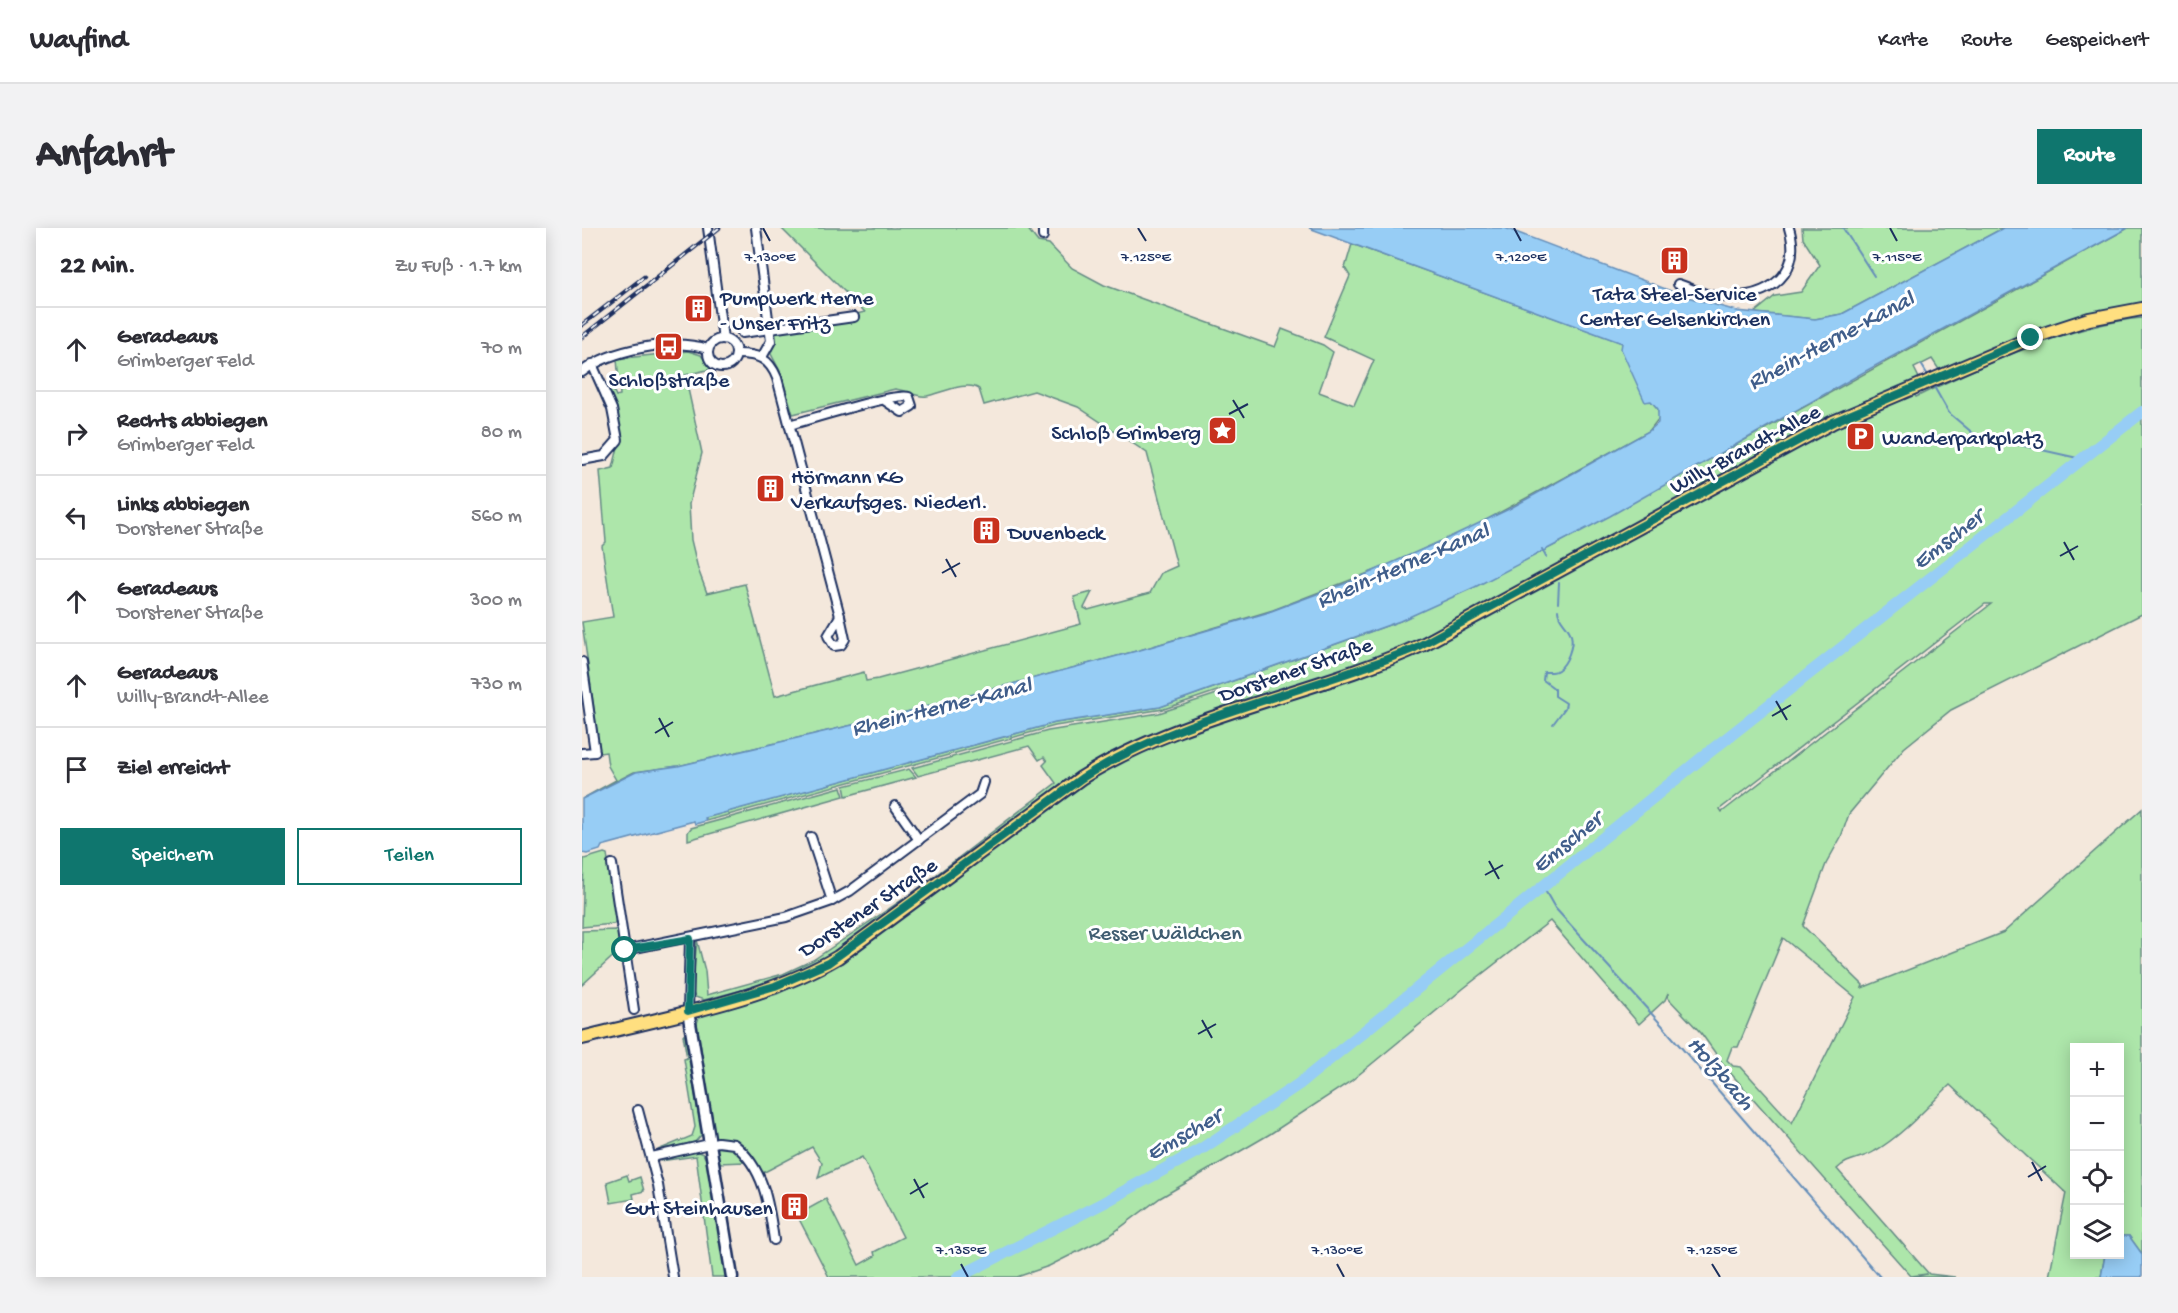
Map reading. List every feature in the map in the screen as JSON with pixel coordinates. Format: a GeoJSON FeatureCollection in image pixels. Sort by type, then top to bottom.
{"type":"FeatureCollection","features":[{"type":"Feature","properties":{"kind":"main road","name":"Willy-Brandt-Allee"},"geometry":{"type":"LineString","coordinates":[[1415,648],[1833,422],[2062,327],[2103,315],[2142,309]]}},
{"type":"Feature","properties":{"kind":"main road","name":"Dorstener Straße"},"geometry":{"type":"LineString","coordinates":[[582,1038],[775,986],[828,963],[1082,778],[1150,743],[1204,721],[1367,668],[1415,648]]}},
{"type":"Feature","properties":{"kind":"main road"},"geometry":{"type":"LineString","coordinates":[[688,1011],[732,1277]]}},
{"type":"Feature","properties":{"kind":"street"},"geometry":{"type":"LineString","coordinates":[[708,228],[723,339]]}},
{"type":"Feature","properties":{"kind":"street"},"geometry":{"type":"LineString","coordinates":[[756,228],[771,341],[762,357]]}},
{"type":"Feature","properties":{"kind":"street"},"geometry":{"type":"LineString","coordinates":[[1678,284],[1713,296],[1750,295],[1774,285],[1783,276],[1792,254],[1789,228]]}},
{"type":"Feature","properties":{"kind":"street"},"geometry":{"type":"LineString","coordinates":[[742,333],[854,317]]}},
{"type":"Feature","properties":{"kind":"street"},"geometry":{"type":"LineString","coordinates":[[723,339],[733,344],[736,354],[729,366],[718,367],[709,360],[708,349],[716,340],[723,339]]}},
{"type":"Feature","properties":{"kind":"street"},"geometry":{"type":"LineString","coordinates":[[582,372],[591,364],[613,354],[688,345],[708,349]]}},
{"type":"Feature","properties":{"kind":"street"},"geometry":{"type":"LineString","coordinates":[[736,354],[762,357],[774,370],[840,616]]}},
{"type":"Feature","properties":{"kind":"street"},"geometry":{"type":"LineString","coordinates":[[582,460],[604,456],[618,440],[612,409],[591,364]]}},
{"type":"Feature","properties":{"kind":"street"},"geometry":{"type":"LineString","coordinates":[[789,425],[884,400]]}},
{"type":"Feature","properties":{"kind":"street"},"geometry":{"type":"LineString","coordinates":[[582,662],[595,752],[582,753]]}},
{"type":"Feature","properties":{"kind":"street"},"geometry":{"type":"LineString","coordinates":[[625,950],[690,939],[786,917],[832,901],[980,794],[984,782]]}},
{"type":"Feature","properties":{"kind":"street"},"geometry":{"type":"LineString","coordinates":[[895,806],[919,840]]}},
{"type":"Feature","properties":{"kind":"street"},"geometry":{"type":"LineString","coordinates":[[811,837],[832,901]]}},
{"type":"Feature","properties":{"kind":"street"},"geometry":{"type":"LineString","coordinates":[[612,864],[634,1010]]}},
{"type":"Feature","properties":{"kind":"street"},"geometry":{"type":"LineString","coordinates":[[688,1011],[690,939]]}},
{"type":"Feature","properties":{"kind":"street"},"geometry":{"type":"LineString","coordinates":[[638,1110],[652,1157],[673,1277]]}},
{"type":"Feature","properties":{"kind":"street"},"geometry":{"type":"LineString","coordinates":[[652,1157],[710,1144],[726,1142],[734,1144],[754,1169],[769,1200],[774,1240]]}},
{"type":"Feature","properties":{"kind":"green space"},"geometry":{"type":"Polygon","coordinates":[[[781,228],[1027,228],[1038,242],[1049,244],[1072,268],[1104,285],[1275,347],[1282,329],[1323,345],[1333,352],[1319,392],[1354,405],[1374,360],[1324,337],[1350,276],[1345,268],[1352,244],[1623,343],[1651,401],[1658,409],[1659,418],[1649,431],[1477,525],[1384,567],[1273,610],[1140,650],[895,715],[678,766],[634,772],[582,799],[616,780],[608,766],[606,752],[600,753],[582,622],[613,617],[602,546],[606,542],[600,471],[613,468],[619,443],[613,403],[606,385],[610,383],[616,396],[620,395],[617,359],[688,351],[701,355],[711,369],[685,375],[702,453],[689,504],[691,540],[707,593],[745,584],[775,696],[864,672],[866,681],[878,679],[1081,624],[1074,597],[1092,592],[1084,608],[1088,610],[1150,593],[1161,573],[1177,566],[1147,453],[1078,407],[1034,391],[984,405],[979,389],[968,386],[923,396],[895,389],[793,414],[780,371],[771,354],[774,331],[856,318],[856,314],[865,312],[781,228]]]}},
{"type":"Feature","properties":{"kind":"green space"},"geometry":{"type":"Polygon","coordinates":[[[1802,228],[2003,228],[1842,314],[1815,319],[1754,313],[1775,296],[1801,292],[1820,265],[1803,239],[1802,228]]]}},
{"type":"Feature","properties":{"kind":"green space","name":"Resser Wäldchen"},"geometry":{"type":"Polygon","coordinates":[[[2128,228],[2142,228],[2142,307],[2098,311],[1940,371],[1932,359],[1914,368],[1919,378],[1908,385],[1916,397],[1968,372],[2057,337],[2115,322],[2142,318],[2142,614],[1951,710],[1904,748],[1849,814],[1841,837],[1826,864],[1803,926],[1863,985],[1862,988],[2004,932],[2142,809],[2142,1254],[2129,1236],[2124,1236],[2124,1043],[2070,1043],[2070,1259],[2104,1259],[2101,1277],[2049,1277],[2066,1193],[1950,1085],[1895,1137],[1870,1154],[1845,1163],[1837,1169],[1929,1274],[1955,1277],[1913,1277],[1927,1274],[1911,1276],[1726,1068],[1701,1033],[1668,998],[1668,993],[1665,1000],[1639,1024],[1550,921],[1351,1081],[1270,1134],[1160,1198],[1109,1236],[1049,1266],[1017,1277],[829,1277],[797,1215],[826,1199],[859,1265],[875,1256],[874,1252],[903,1237],[862,1157],[818,1178],[822,1163],[812,1147],[757,1176],[746,1162],[718,1163],[697,1023],[700,1015],[777,994],[835,966],[1066,797],[1061,789],[825,960],[776,981],[704,1000],[695,997],[692,991],[697,940],[705,971],[707,995],[783,974],[813,960],[915,891],[1056,783],[1043,765],[1047,761],[1044,757],[1039,760],[1029,746],[918,776],[912,768],[1048,731],[1159,713],[1220,693],[1220,690],[1164,709],[1055,726],[706,821],[705,818],[1055,723],[1160,707],[1400,621],[1553,546],[2128,228]],[[1985,604],[1720,809],[1722,812],[1991,604],[1985,604]],[[1783,938],[1738,1047],[1732,1047],[1727,1060],[1733,1066],[1741,1067],[1792,1123],[1855,997],[1783,938]]]}},
{"type":"Feature","properties":{"kind":"green space"},"geometry":{"type":"Polygon","coordinates":[[[909,769],[916,777],[846,796],[844,786],[909,769]]]}},
{"type":"Feature","properties":{"kind":"green space"},"geometry":{"type":"Polygon","coordinates":[[[841,787],[844,796],[688,840],[688,832],[691,828],[841,787]]]}},
{"type":"Feature","properties":{"kind":"green space"},"geometry":{"type":"Polygon","coordinates":[[[607,854],[617,919],[614,924],[582,927],[584,859],[607,854]]]}},
{"type":"Feature","properties":{"kind":"green space"},"geometry":{"type":"Polygon","coordinates":[[[617,930],[621,949],[582,985],[582,931],[617,930]]]}},
{"type":"Feature","properties":{"kind":"green space"},"geometry":{"type":"Polygon","coordinates":[[[683,1035],[685,1035],[702,1134],[695,1142],[658,1150],[692,1136],[695,1127],[684,1059],[687,1058],[683,1035]]]}},
{"type":"Feature","properties":{"kind":"green space"},"geometry":{"type":"Polygon","coordinates":[[[696,1151],[703,1154],[706,1159],[726,1277],[712,1277],[696,1156],[660,1161],[696,1151]]]}},
{"type":"Feature","properties":{"kind":"green space"},"geometry":{"type":"Polygon","coordinates":[[[627,1175],[629,1181],[640,1177],[644,1191],[633,1194],[634,1199],[611,1203],[607,1182],[627,1175]]]}},
{"type":"Feature","properties":{"kind":"water","name":"Rhein-Herne-Kanal"},"geometry":{"type":"Polygon","coordinates":[[[1309,228],[1505,228],[1684,296],[1737,311],[1815,319],[1842,314],[2003,228],[2128,228],[1864,372],[1610,516],[1475,587],[1400,621],[1160,707],[1055,723],[705,818],[706,821],[695,824],[694,821],[602,846],[600,850],[587,854],[582,853],[582,799],[636,772],[678,766],[895,715],[1140,650],[1266,613],[1349,582],[1509,509],[1649,431],[1658,423],[1658,409],[1651,401],[1645,402],[1621,349],[1622,343],[1309,228]]]}},
{"type":"Feature","properties":{"kind":"water"},"geometry":{"type":"Polygon","coordinates":[[[2124,1236],[2129,1236],[2142,1254],[2142,1277],[2101,1277],[2104,1259],[2124,1259],[2124,1236]]]}},
{"type":"Feature","properties":{"kind":"waterway"},"geometry":{"type":"LineString","coordinates":[[1843,228],[1874,276]]}},
{"type":"Feature","properties":{"kind":"waterway"},"geometry":{"type":"LineString","coordinates":[[1921,364],[1929,377]]}},
{"type":"Feature","properties":{"kind":"waterway"},"geometry":{"type":"LineString","coordinates":[[1933,385],[1949,413],[1975,435],[2082,459]]}},
{"type":"Feature","properties":{"kind":"waterway","name":"Emscher"},"geometry":{"type":"LineString","coordinates":[[958,1277],[1103,1203],[1203,1148],[1299,1084],[1708,753],[2142,412]]}},
{"type":"Feature","properties":{"kind":"waterway"},"geometry":{"type":"LineString","coordinates":[[1542,549],[1546,557]]}},
{"type":"Feature","properties":{"kind":"waterway"},"geometry":{"type":"LineString","coordinates":[[1558,603],[1559,583]]}},
{"type":"Feature","properties":{"kind":"waterway"},"geometry":{"type":"LineString","coordinates":[[1553,724],[1566,703],[1555,696],[1555,689],[1543,680],[1544,672],[1558,670],[1567,659],[1572,644],[1570,631],[1558,610]]}},
{"type":"Feature","properties":{"kind":"waterway","name":"Holzbach"},"geometry":{"type":"LineString","coordinates":[[1543,887],[1555,908],[1660,1023],[1880,1277]]}},
{"type":"Feature","properties":{"kind":"railway"},"geometry":{"type":"LineString","coordinates":[[582,337],[719,228]]}},
{"type":"Feature","properties":{"kind":"railway"},"geometry":{"type":"LineString","coordinates":[[582,325],[644,277]]}},
{"type":"Feature","properties":{"kind":"place","name":"Tata Steel-Service Center Gelsenkirchen"},"geometry":{"type":"Point","coordinates":[1675,260]}},
{"type":"Feature","properties":{"kind":"place","name":"Pumpwerk Herne - Unser Fritz"},"geometry":{"type":"Point","coordinates":[699,309]}},
{"type":"Feature","properties":{"kind":"place","name":"Schloßstraße"},"geometry":{"type":"Point","coordinates":[669,346]}},
{"type":"Feature","properties":{"kind":"place","name":"Schloß Grimberg"},"geometry":{"type":"Point","coordinates":[1222,431]}},
{"type":"Feature","properties":{"kind":"place","name":"Wanderparkplatz"},"geometry":{"type":"Point","coordinates":[1861,436]}},
{"type":"Feature","properties":{"kind":"place","name":"Hörmann KG Verkaufsges. Niederl."},"geometry":{"type":"Point","coordinates":[770,488]}},
{"type":"Feature","properties":{"kind":"place","name":"Duvenbeck"},"geometry":{"type":"Point","coordinates":[987,531]}},
{"type":"Feature","properties":{"kind":"place","name":"Gut Steinhausen"},"geometry":{"type":"Point","coordinates":[794,1206]}},
{"type":"Feature","properties":{"kind":"route"},"geometry":{"type":"LineString","coordinates":[[625,950],[690,939],[688,1011],[800,977],[838,957],[1101,766],[1204,721],[1367,668],[1437,638],[1833,422],[2031,338]]}}]}
